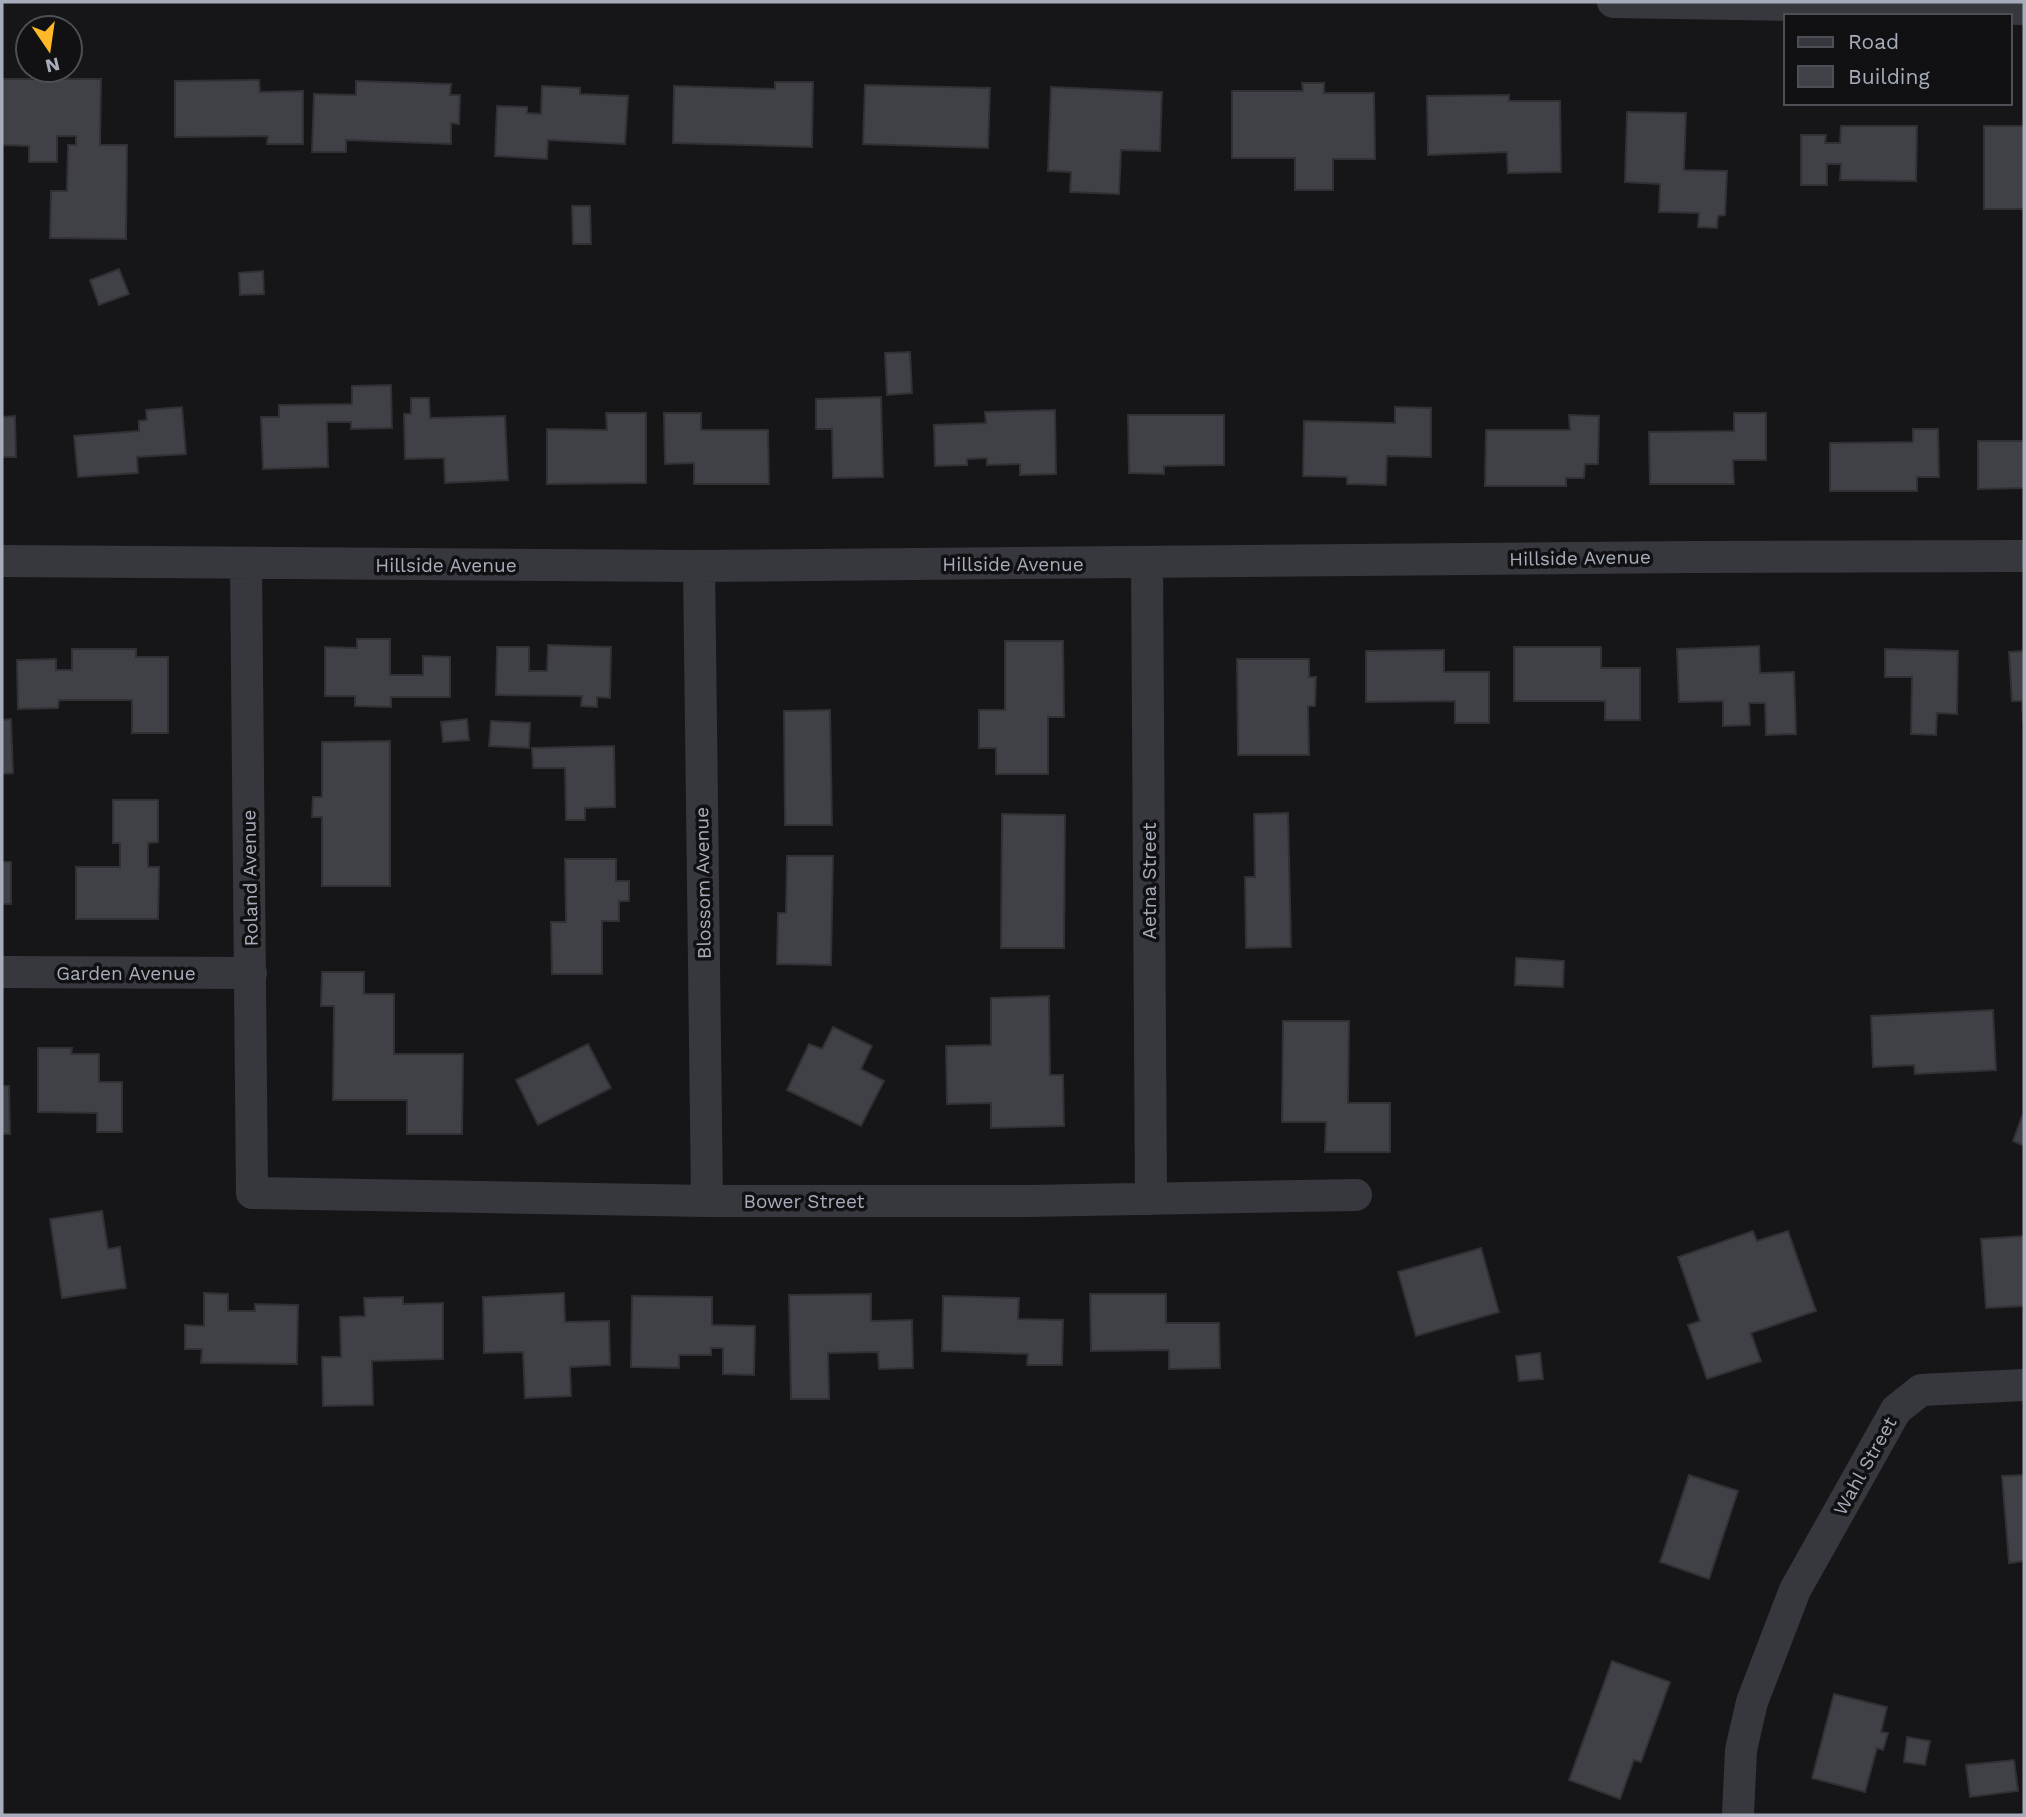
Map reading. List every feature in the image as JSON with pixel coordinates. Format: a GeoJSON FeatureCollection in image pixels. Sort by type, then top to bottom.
{"type":"FeatureCollection","features":[{"type":"Feature","properties":{"kind":"street"},"geometry":{"type":"LineString","coordinates":[[1613,2],[2024,9]]}},
{"type":"Feature","properties":{"kind":"street","name":"Hillside Avenue"},"geometry":{"type":"LineString","coordinates":[[2,561],[699,566],[2024,556]]}},
{"type":"Feature","properties":{"kind":"street","name":"Aetna Street"},"geometry":{"type":"LineString","coordinates":[[1147,562],[1151,1199]]}},
{"type":"Feature","properties":{"kind":"street","name":"Roland Avenue"},"geometry":{"type":"LineString","coordinates":[[247,564],[252,1193]]}},
{"type":"Feature","properties":{"kind":"street","name":"Blossom Avenue"},"geometry":{"type":"LineString","coordinates":[[699,566],[707,1201]]}},
{"type":"Feature","properties":{"kind":"street","name":"Garden Avenue"},"geometry":{"type":"LineString","coordinates":[[2,972],[251,973]]}},
{"type":"Feature","properties":{"kind":"street","name":"Bower Street"},"geometry":{"type":"LineString","coordinates":[[252,1193],[707,1201],[1028,1201],[1356,1195]]}},
{"type":"Feature","properties":{"kind":"street","name":"Wahl Street"},"geometry":{"type":"LineString","coordinates":[[1738,1815],[1741,1750],[1752,1703],[1795,1590],[1896,1410],[1921,1390],[2024,1385]]}},
{"type":"Feature","properties":{"kind":"building"},"geometry":{"type":"Polygon","coordinates":[[[2,79],[14,79],[14,84],[84,84],[84,79],[101,79],[100,145],[127,145],[126,239],[50,238],[51,191],[67,191],[68,145],[76,145],[76,136],[57,136],[57,162],[29,162],[29,146],[2,145],[2,79]]]}},
{"type":"Feature","properties":{"kind":"building"},"geometry":{"type":"Polygon","coordinates":[[[259,80],[260,92],[303,91],[303,144],[267,144],[268,136],[175,137],[175,81],[259,80]]]}},
{"type":"Feature","properties":{"kind":"building"},"geometry":{"type":"Polygon","coordinates":[[[356,81],[451,84],[450,95],[460,95],[459,124],[451,123],[451,144],[346,140],[346,152],[312,152],[314,94],[356,95],[356,81]]]}},
{"type":"Feature","properties":{"kind":"building"},"geometry":{"type":"Polygon","coordinates":[[[775,82],[813,82],[812,147],[673,143],[674,86],[775,89],[775,82]]]}},
{"type":"Feature","properties":{"kind":"building"},"geometry":{"type":"Polygon","coordinates":[[[1302,83],[1324,83],[1324,93],[1374,93],[1375,159],[1333,159],[1333,190],[1295,190],[1295,158],[1232,158],[1232,91],[1303,91],[1302,83]]]}},
{"type":"Feature","properties":{"kind":"building"},"geometry":{"type":"Polygon","coordinates":[[[865,85],[990,88],[988,148],[863,144],[865,85]]]}},
{"type":"Feature","properties":{"kind":"building"},"geometry":{"type":"Polygon","coordinates":[[[542,86],[580,88],[580,94],[628,96],[625,144],[548,140],[547,159],[495,156],[497,106],[527,107],[527,113],[541,114],[542,86]]]}},
{"type":"Feature","properties":{"kind":"building"},"geometry":{"type":"Polygon","coordinates":[[[1051,87],[1162,92],[1160,151],[1121,150],[1119,194],[1070,192],[1071,172],[1048,171],[1051,87]]]}},
{"type":"Feature","properties":{"kind":"building"},"geometry":{"type":"Polygon","coordinates":[[[1509,95],[1509,101],[1560,101],[1561,172],[1508,173],[1507,152],[1428,155],[1427,96],[1509,95]]]}},
{"type":"Feature","properties":{"kind":"building"},"geometry":{"type":"Polygon","coordinates":[[[1627,112],[1686,113],[1684,170],[1727,171],[1725,215],[1718,216],[1717,228],[1698,227],[1699,213],[1659,212],[1660,184],[1625,182],[1627,112]]]}},
{"type":"Feature","properties":{"kind":"building"},"geometry":{"type":"Polygon","coordinates":[[[1841,126],[1917,126],[1916,181],[1840,180],[1841,164],[1827,164],[1827,185],[1801,185],[1801,135],[1826,135],[1825,143],[1840,143],[1841,126]]]}},
{"type":"Feature","properties":{"kind":"building"},"geometry":{"type":"Polygon","coordinates":[[[1984,126],[2024,126],[2024,209],[1984,209],[1984,126]]]}},
{"type":"Feature","properties":{"kind":"building"},"geometry":{"type":"Polygon","coordinates":[[[572,206],[590,206],[591,244],[573,244],[572,206]]]}},
{"type":"Feature","properties":{"kind":"building"},"geometry":{"type":"Polygon","coordinates":[[[119,269],[129,294],[99,305],[90,280],[119,269]]]}},
{"type":"Feature","properties":{"kind":"building"},"geometry":{"type":"Polygon","coordinates":[[[263,271],[264,294],[240,295],[239,273],[263,271]]]}},
{"type":"Feature","properties":{"kind":"building"},"geometry":{"type":"Polygon","coordinates":[[[910,352],[912,393],[887,395],[885,353],[910,352]]]}},
{"type":"Feature","properties":{"kind":"building"},"geometry":{"type":"Polygon","coordinates":[[[391,385],[392,428],[351,429],[351,422],[327,422],[328,467],[263,469],[261,417],[279,417],[279,405],[352,404],[352,386],[391,385]]]}},
{"type":"Feature","properties":{"kind":"building"},"geometry":{"type":"Polygon","coordinates":[[[881,397],[883,477],[833,478],[832,429],[816,429],[816,399],[881,397]]]}},
{"type":"Feature","properties":{"kind":"building"},"geometry":{"type":"Polygon","coordinates":[[[411,398],[429,398],[430,418],[505,416],[508,480],[445,483],[444,458],[405,459],[404,414],[411,414],[411,398]]]}},
{"type":"Feature","properties":{"kind":"building"},"geometry":{"type":"Polygon","coordinates":[[[182,407],[186,454],[137,457],[138,473],[78,477],[74,436],[139,431],[139,421],[147,420],[146,410],[182,407]]]}},
{"type":"Feature","properties":{"kind":"building"},"geometry":{"type":"Polygon","coordinates":[[[1395,407],[1431,408],[1431,457],[1387,456],[1386,485],[1347,484],[1347,477],[1303,476],[1304,421],[1395,423],[1395,407]]]}},
{"type":"Feature","properties":{"kind":"building"},"geometry":{"type":"Polygon","coordinates":[[[1055,410],[1056,474],[1020,475],[1020,464],[987,465],[987,458],[967,459],[967,465],[935,466],[934,425],[986,423],[985,412],[1055,410]]]}},
{"type":"Feature","properties":{"kind":"building"},"geometry":{"type":"Polygon","coordinates":[[[606,413],[646,413],[646,483],[547,484],[547,429],[607,430],[606,413]]]}},
{"type":"Feature","properties":{"kind":"building"},"geometry":{"type":"Polygon","coordinates":[[[664,413],[701,413],[701,430],[768,430],[769,484],[694,484],[694,463],[665,464],[664,413]]]}},
{"type":"Feature","properties":{"kind":"building"},"geometry":{"type":"Polygon","coordinates":[[[1734,413],[1766,413],[1766,460],[1733,460],[1734,484],[1650,484],[1649,432],[1734,431],[1734,413]]]}},
{"type":"Feature","properties":{"kind":"building"},"geometry":{"type":"Polygon","coordinates":[[[1128,415],[1224,415],[1224,465],[1164,466],[1164,474],[1129,473],[1128,415]]]}},
{"type":"Feature","properties":{"kind":"building"},"geometry":{"type":"Polygon","coordinates":[[[1569,415],[1599,416],[1598,464],[1585,464],[1584,478],[1566,478],[1566,486],[1485,486],[1486,430],[1570,430],[1569,415]]]}},
{"type":"Feature","properties":{"kind":"building"},"geometry":{"type":"Polygon","coordinates":[[[15,416],[16,457],[2,457],[2,417],[15,416]]]}},
{"type":"Feature","properties":{"kind":"building"},"geometry":{"type":"Polygon","coordinates":[[[1913,429],[1938,429],[1939,477],[1917,477],[1917,491],[1830,491],[1830,443],[1913,442],[1913,429]]]}},
{"type":"Feature","properties":{"kind":"building"},"geometry":{"type":"Polygon","coordinates":[[[1978,441],[2024,441],[2024,488],[1978,489],[1978,441]]]}},
{"type":"Feature","properties":{"kind":"building"},"geometry":{"type":"Polygon","coordinates":[[[357,639],[390,639],[390,675],[423,675],[423,656],[450,657],[450,697],[391,697],[391,707],[355,706],[355,696],[325,696],[325,647],[357,648],[357,639]]]}},
{"type":"Feature","properties":{"kind":"building"},"geometry":{"type":"Polygon","coordinates":[[[1005,641],[1063,641],[1064,717],[1048,717],[1048,774],[996,774],[996,748],[979,748],[979,710],[1005,710],[1005,641]]]}},
{"type":"Feature","properties":{"kind":"building"},"geometry":{"type":"Polygon","coordinates":[[[548,645],[611,647],[610,698],[597,697],[597,707],[581,706],[582,696],[496,695],[497,647],[529,647],[529,671],[547,671],[548,645]]]}},
{"type":"Feature","properties":{"kind":"building"},"geometry":{"type":"Polygon","coordinates":[[[1759,646],[1760,673],[1794,672],[1796,734],[1766,735],[1765,703],[1749,703],[1750,725],[1723,726],[1723,701],[1679,702],[1677,649],[1759,646]]]}},
{"type":"Feature","properties":{"kind":"building"},"geometry":{"type":"Polygon","coordinates":[[[1514,647],[1601,647],[1601,668],[1640,668],[1640,720],[1605,720],[1605,701],[1514,701],[1514,647]]]}},
{"type":"Feature","properties":{"kind":"building"},"geometry":{"type":"Polygon","coordinates":[[[72,649],[136,649],[136,657],[168,657],[168,733],[132,733],[132,700],[59,700],[58,708],[18,709],[17,660],[56,659],[56,670],[72,670],[72,649]]]}},
{"type":"Feature","properties":{"kind":"building"},"geometry":{"type":"Polygon","coordinates":[[[1885,649],[1958,651],[1957,714],[1937,713],[1936,735],[1911,734],[1912,677],[1885,677],[1885,649]]]}},
{"type":"Feature","properties":{"kind":"building"},"geometry":{"type":"Polygon","coordinates":[[[1444,650],[1444,672],[1489,672],[1489,723],[1455,723],[1455,701],[1366,702],[1366,651],[1444,650]]]}},
{"type":"Feature","properties":{"kind":"building"},"geometry":{"type":"Polygon","coordinates":[[[2024,651],[2023,721],[2022,701],[2012,701],[2009,652],[2024,651]]]}},
{"type":"Feature","properties":{"kind":"building"},"geometry":{"type":"Polygon","coordinates":[[[1237,659],[1309,659],[1309,677],[1316,677],[1315,706],[1308,706],[1309,755],[1238,755],[1237,659]]]}},
{"type":"Feature","properties":{"kind":"building"},"geometry":{"type":"Polygon","coordinates":[[[830,710],[832,825],[785,825],[784,711],[830,710]]]}},
{"type":"Feature","properties":{"kind":"building"},"geometry":{"type":"Polygon","coordinates":[[[11,719],[13,773],[2,774],[2,720],[11,719]]]}},
{"type":"Feature","properties":{"kind":"building"},"geometry":{"type":"Polygon","coordinates":[[[467,719],[469,740],[443,742],[441,722],[467,719]]]}},
{"type":"Feature","properties":{"kind":"building"},"geometry":{"type":"Polygon","coordinates":[[[491,721],[530,723],[529,748],[489,746],[491,721]]]}},
{"type":"Feature","properties":{"kind":"building"},"geometry":{"type":"Polygon","coordinates":[[[390,741],[390,886],[322,886],[322,817],[312,817],[313,797],[322,797],[322,742],[390,741]]]}},
{"type":"Feature","properties":{"kind":"building"},"geometry":{"type":"Polygon","coordinates":[[[614,746],[615,807],[585,808],[585,820],[566,820],[565,768],[533,768],[532,748],[614,746]]]}},
{"type":"Feature","properties":{"kind":"building"},"geometry":{"type":"Polygon","coordinates":[[[113,800],[158,800],[158,842],[148,843],[148,867],[159,867],[158,919],[76,919],[76,867],[120,867],[120,843],[113,843],[113,800]]]}},
{"type":"Feature","properties":{"kind":"building"},"geometry":{"type":"Polygon","coordinates":[[[1288,813],[1291,947],[1246,948],[1245,877],[1255,877],[1254,814],[1288,813]]]}},
{"type":"Feature","properties":{"kind":"building"},"geometry":{"type":"Polygon","coordinates":[[[1002,814],[1065,815],[1064,948],[1001,948],[1002,814]]]}},
{"type":"Feature","properties":{"kind":"building"},"geometry":{"type":"Polygon","coordinates":[[[787,856],[833,856],[831,965],[777,964],[778,913],[786,913],[787,856]]]}},
{"type":"Feature","properties":{"kind":"building"},"geometry":{"type":"Polygon","coordinates":[[[565,859],[616,859],[616,881],[629,881],[629,901],[619,901],[619,921],[602,921],[602,974],[552,974],[551,922],[566,922],[565,859]]]}},
{"type":"Feature","properties":{"kind":"building"},"geometry":{"type":"Polygon","coordinates":[[[2,862],[11,862],[11,904],[2,904],[2,862]]]}},
{"type":"Feature","properties":{"kind":"building"},"geometry":{"type":"Polygon","coordinates":[[[1516,958],[1564,961],[1563,987],[1515,985],[1516,958]]]}},
{"type":"Feature","properties":{"kind":"building"},"geometry":{"type":"Polygon","coordinates":[[[322,972],[364,972],[364,994],[394,994],[394,1054],[463,1054],[462,1134],[407,1134],[407,1100],[333,1100],[334,1006],[321,1006],[322,972]]]}},
{"type":"Feature","properties":{"kind":"building"},"geometry":{"type":"Polygon","coordinates":[[[1049,996],[1050,1075],[1063,1075],[1064,1126],[991,1128],[991,1103],[947,1104],[946,1046],[991,1045],[991,998],[1049,996]]]}},
{"type":"Feature","properties":{"kind":"building"},"geometry":{"type":"Polygon","coordinates":[[[1993,1010],[1996,1070],[1915,1074],[1914,1065],[1873,1067],[1871,1016],[1993,1010]]]}},
{"type":"Feature","properties":{"kind":"building"},"geometry":{"type":"Polygon","coordinates":[[[1283,1021],[1349,1021],[1348,1103],[1390,1103],[1390,1152],[1325,1152],[1326,1122],[1282,1122],[1283,1021]]]}},
{"type":"Feature","properties":{"kind":"building"},"geometry":{"type":"Polygon","coordinates":[[[833,1027],[872,1046],[861,1069],[884,1081],[861,1126],[787,1090],[809,1044],[822,1049],[833,1027]]]}},
{"type":"Feature","properties":{"kind":"building"},"geometry":{"type":"Polygon","coordinates":[[[588,1044],[611,1088],[538,1125],[516,1080],[588,1044]]]}},
{"type":"Feature","properties":{"kind":"building"},"geometry":{"type":"Polygon","coordinates":[[[38,1048],[72,1048],[71,1054],[99,1054],[99,1082],[122,1082],[122,1132],[97,1132],[97,1113],[38,1112],[38,1048]]]}},
{"type":"Feature","properties":{"kind":"building"},"geometry":{"type":"Polygon","coordinates":[[[2,1086],[9,1086],[10,1134],[2,1134],[2,1086]]]}},
{"type":"Feature","properties":{"kind":"building"},"geometry":{"type":"Polygon","coordinates":[[[2022,1116],[2024,1117],[2024,1146],[2013,1141],[2022,1116]]]}},
{"type":"Feature","properties":{"kind":"building"},"geometry":{"type":"Polygon","coordinates":[[[102,1211],[108,1249],[120,1247],[126,1288],[62,1298],[50,1219],[102,1211]]]}},
{"type":"Feature","properties":{"kind":"building"},"geometry":{"type":"Polygon","coordinates":[[[1753,1231],[1757,1241],[1788,1231],[1816,1311],[1751,1333],[1761,1361],[1707,1379],[1688,1325],[1700,1321],[1678,1257],[1753,1231]]]}},
{"type":"Feature","properties":{"kind":"building"},"geometry":{"type":"Polygon","coordinates":[[[2024,1236],[2024,1306],[1986,1308],[1981,1239],[2024,1236]]]}},
{"type":"Feature","properties":{"kind":"building"},"geometry":{"type":"Polygon","coordinates":[[[1481,1248],[1499,1312],[1416,1336],[1398,1272],[1481,1248]]]}},
{"type":"Feature","properties":{"kind":"building"},"geometry":{"type":"Polygon","coordinates":[[[204,1293],[228,1294],[228,1311],[255,1311],[255,1304],[298,1305],[297,1364],[201,1363],[202,1349],[185,1349],[185,1325],[204,1326],[204,1293]]]}},
{"type":"Feature","properties":{"kind":"building"},"geometry":{"type":"Polygon","coordinates":[[[564,1293],[565,1322],[609,1321],[610,1365],[570,1367],[571,1396],[525,1398],[523,1352],[484,1353],[483,1297],[564,1293]]]}},
{"type":"Feature","properties":{"kind":"building"},"geometry":{"type":"Polygon","coordinates":[[[871,1294],[871,1321],[912,1320],[913,1368],[879,1369],[878,1352],[828,1353],[829,1399],[791,1399],[789,1295],[871,1294]]]}},
{"type":"Feature","properties":{"kind":"building"},"geometry":{"type":"Polygon","coordinates":[[[1090,1294],[1166,1294],[1166,1323],[1219,1323],[1220,1368],[1169,1369],[1169,1350],[1091,1351],[1090,1294]]]}},
{"type":"Feature","properties":{"kind":"building"},"geometry":{"type":"Polygon","coordinates":[[[632,1296],[712,1297],[712,1325],[755,1326],[754,1375],[723,1374],[723,1348],[711,1348],[711,1355],[679,1355],[679,1368],[631,1367],[632,1296]]]}},
{"type":"Feature","properties":{"kind":"building"},"geometry":{"type":"Polygon","coordinates":[[[943,1296],[1019,1298],[1018,1319],[1063,1320],[1062,1365],[1027,1365],[1028,1354],[942,1351],[943,1296]]]}},
{"type":"Feature","properties":{"kind":"building"},"geometry":{"type":"Polygon","coordinates":[[[403,1297],[403,1304],[443,1303],[443,1359],[372,1361],[373,1405],[323,1406],[322,1357],[341,1357],[340,1317],[365,1316],[364,1298],[403,1297]]]}},
{"type":"Feature","properties":{"kind":"building"},"geometry":{"type":"Polygon","coordinates":[[[1540,1353],[1543,1379],[1519,1381],[1516,1356],[1540,1353]]]}},
{"type":"Feature","properties":{"kind":"building"},"geometry":{"type":"Polygon","coordinates":[[[1689,1475],[1738,1491],[1709,1579],[1660,1562],[1689,1475]]]}},
{"type":"Feature","properties":{"kind":"building"},"geometry":{"type":"Polygon","coordinates":[[[2024,1475],[2024,1561],[2009,1563],[2002,1476],[2024,1475]]]}},
{"type":"Feature","properties":{"kind":"building"},"geometry":{"type":"Polygon","coordinates":[[[1612,1661],[1670,1682],[1641,1762],[1634,1760],[1620,1799],[1569,1780],[1612,1661]]]}},
{"type":"Feature","properties":{"kind":"building"},"geometry":{"type":"Polygon","coordinates":[[[1834,1694],[1887,1707],[1881,1732],[1888,1733],[1883,1750],[1877,1748],[1865,1792],[1812,1778],[1834,1694]]]}},
{"type":"Feature","properties":{"kind":"building"},"geometry":{"type":"Polygon","coordinates":[[[1907,1737],[1930,1741],[1925,1765],[1904,1762],[1907,1737]]]}},
{"type":"Feature","properties":{"kind":"building"},"geometry":{"type":"Polygon","coordinates":[[[2014,1760],[2018,1791],[1970,1797],[1966,1765],[2014,1760]]]}}]}
